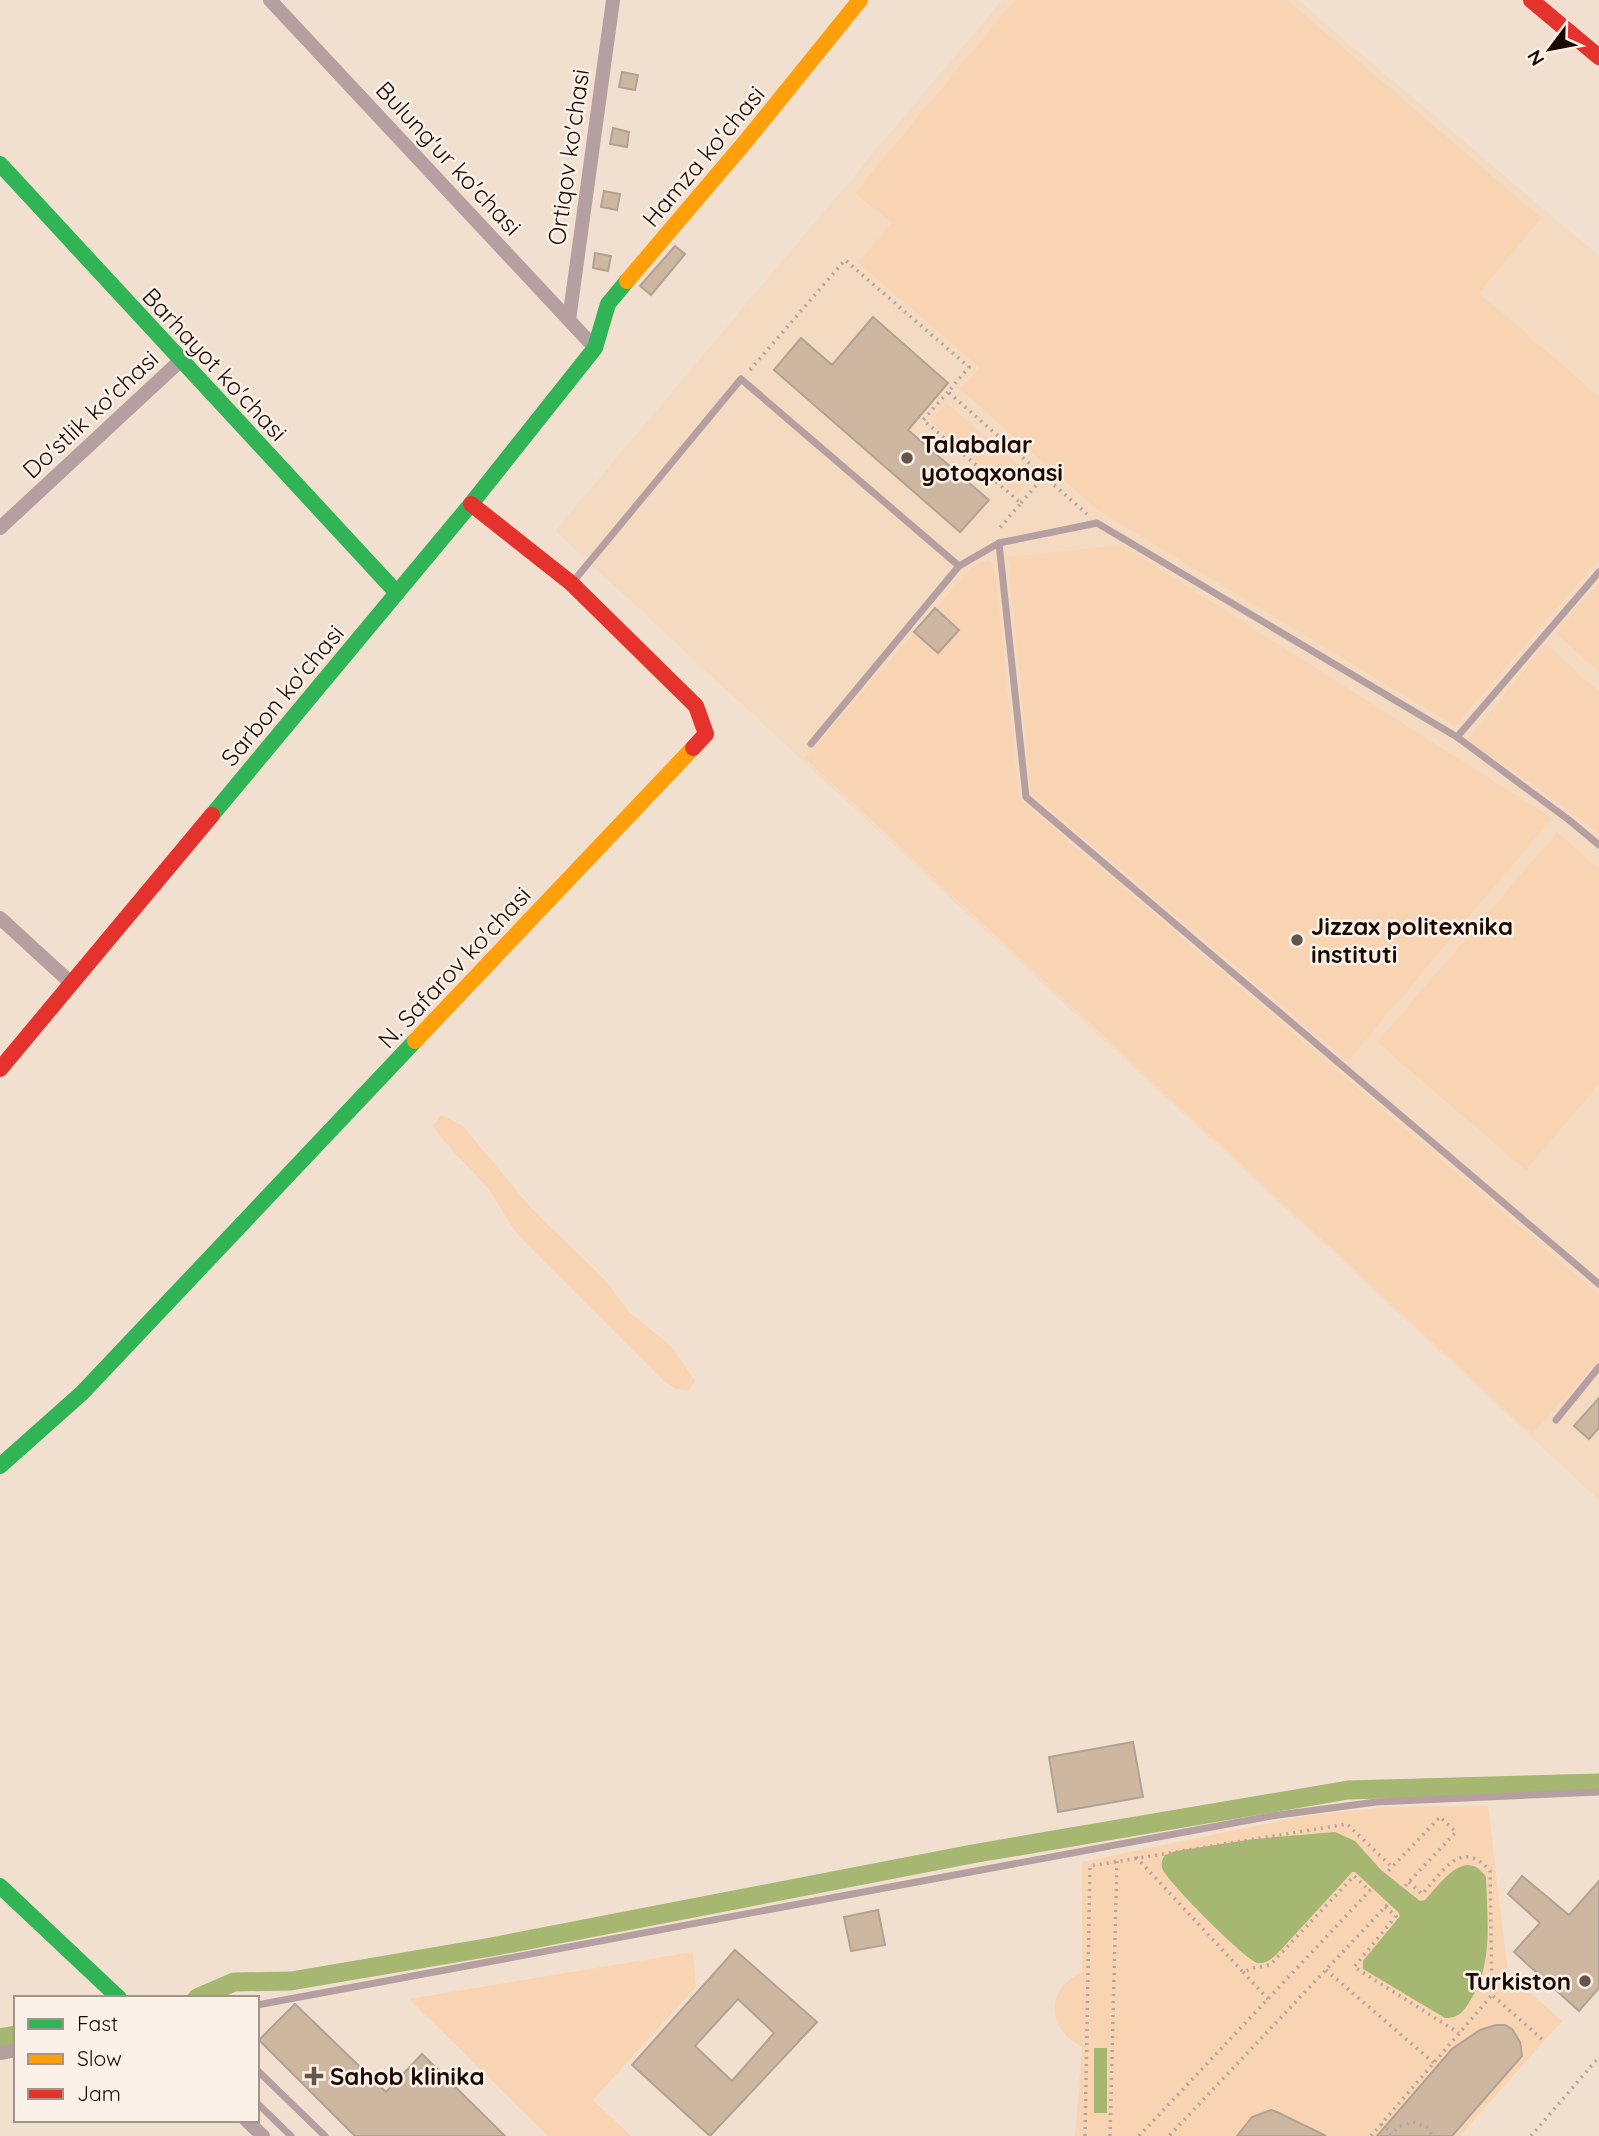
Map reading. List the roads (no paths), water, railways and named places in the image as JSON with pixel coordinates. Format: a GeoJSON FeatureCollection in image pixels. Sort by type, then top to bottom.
{"type":"FeatureCollection","features":[{"type":"Feature","properties":{"kind":"street","name":"Bulung'ur ko'chasi"},"geometry":{"type":"LineString","coordinates":[[270,0],[594,348]]}},
{"type":"Feature","properties":{"kind":"street","name":"Hamza ko'chasi"},"geometry":{"type":"LineString","coordinates":[[594,348],[608,304],[746,141],[860,0]]}},
{"type":"Feature","properties":{"kind":"street"},"geometry":{"type":"LineString","coordinates":[[1531,0],[1599,57]]}},
{"type":"Feature","properties":{"kind":"street","name":"Ortiqov ko'chasi"},"geometry":{"type":"LineString","coordinates":[[569,320],[612,1]]}},
{"type":"Feature","properties":{"kind":"street","name":"Barhayot ko'chasi"},"geometry":{"type":"LineString","coordinates":[[0,164],[397,593]]}},
{"type":"Feature","properties":{"kind":"street","name":"Sarbon ko'chasi"},"geometry":{"type":"LineString","coordinates":[[0,1069],[471,504],[594,348]]}},
{"type":"Feature","properties":{"kind":"street","name":"Do'stlik ko'chasi"},"geometry":{"type":"LineString","coordinates":[[0,528],[180,361]]}},
{"type":"Feature","properties":{"kind":"street","name":"N. Safarov ko'chasi"},"geometry":{"type":"LineString","coordinates":[[0,1466],[82,1393],[706,734],[696,706],[571,583],[471,504]]}},
{"type":"Feature","properties":{"kind":"street"},"geometry":{"type":"LineString","coordinates":[[0,918],[71,983]]}},
{"type":"Feature","properties":{"kind":"street"},"geometry":{"type":"LineString","coordinates":[[0,1886],[117,1996]]}},
{"type":"Feature","properties":{"kind":"street"},"geometry":{"type":"LineString","coordinates":[[248,2122],[262,2136]]}},
{"type":"Feature","properties":{"kind":"lane"},"geometry":{"type":"LineString","coordinates":[[571,583],[741,379],[959,566]]}},
{"type":"Feature","properties":{"kind":"lane"},"geometry":{"type":"LineString","coordinates":[[811,744],[959,566],[999,543],[1097,523],[1457,737],[1599,845]]}},
{"type":"Feature","properties":{"kind":"lane"},"geometry":{"type":"LineString","coordinates":[[999,543],[1026,797],[1599,1283]]}},
{"type":"Feature","properties":{"kind":"lane"},"geometry":{"type":"LineString","coordinates":[[1457,737],[1599,572]]}},
{"type":"Feature","properties":{"kind":"lane"},"geometry":{"type":"LineString","coordinates":[[1556,1420],[1599,1367]]}},
{"type":"Feature","properties":{"kind":"lane"},"geometry":{"type":"LineString","coordinates":[[259,2005],[1271,1816],[1376,1802],[1599,1792]]}},
{"type":"Feature","properties":{"kind":"lane"},"geometry":{"type":"LineString","coordinates":[[259,2072],[325,2136]]}},
{"type":"Feature","properties":{"kind":"lane"},"geometry":{"type":"LineString","coordinates":[[259,2104],[291,2136]]}},
{"type":"Feature","properties":{"kind":"waterway"},"geometry":{"type":"LineString","coordinates":[[202,1996],[234,1982],[291,1981],[491,1947],[972,1854],[1348,1790],[1599,1783]]}},
{"type":"Feature","properties":{"kind":"waterway"},"geometry":{"type":"LineString","coordinates":[[0,2038],[14,2035]]}},
{"type":"Feature","properties":{"kind":"place","name":"Talabalar yotoqxonasi"},"geometry":{"type":"Point","coordinates":[907,458]}},
{"type":"Feature","properties":{"kind":"place","name":"Jizzax politexnika instituti"},"geometry":{"type":"Point","coordinates":[1297,940]}},
{"type":"Feature","properties":{"kind":"place","name":"Turkiston"},"geometry":{"type":"Point","coordinates":[1585,1981]}},
{"type":"Feature","properties":{"kind":"place","name":"Sahob klinika"},"geometry":{"type":"Point","coordinates":[314,2076]}}]}
